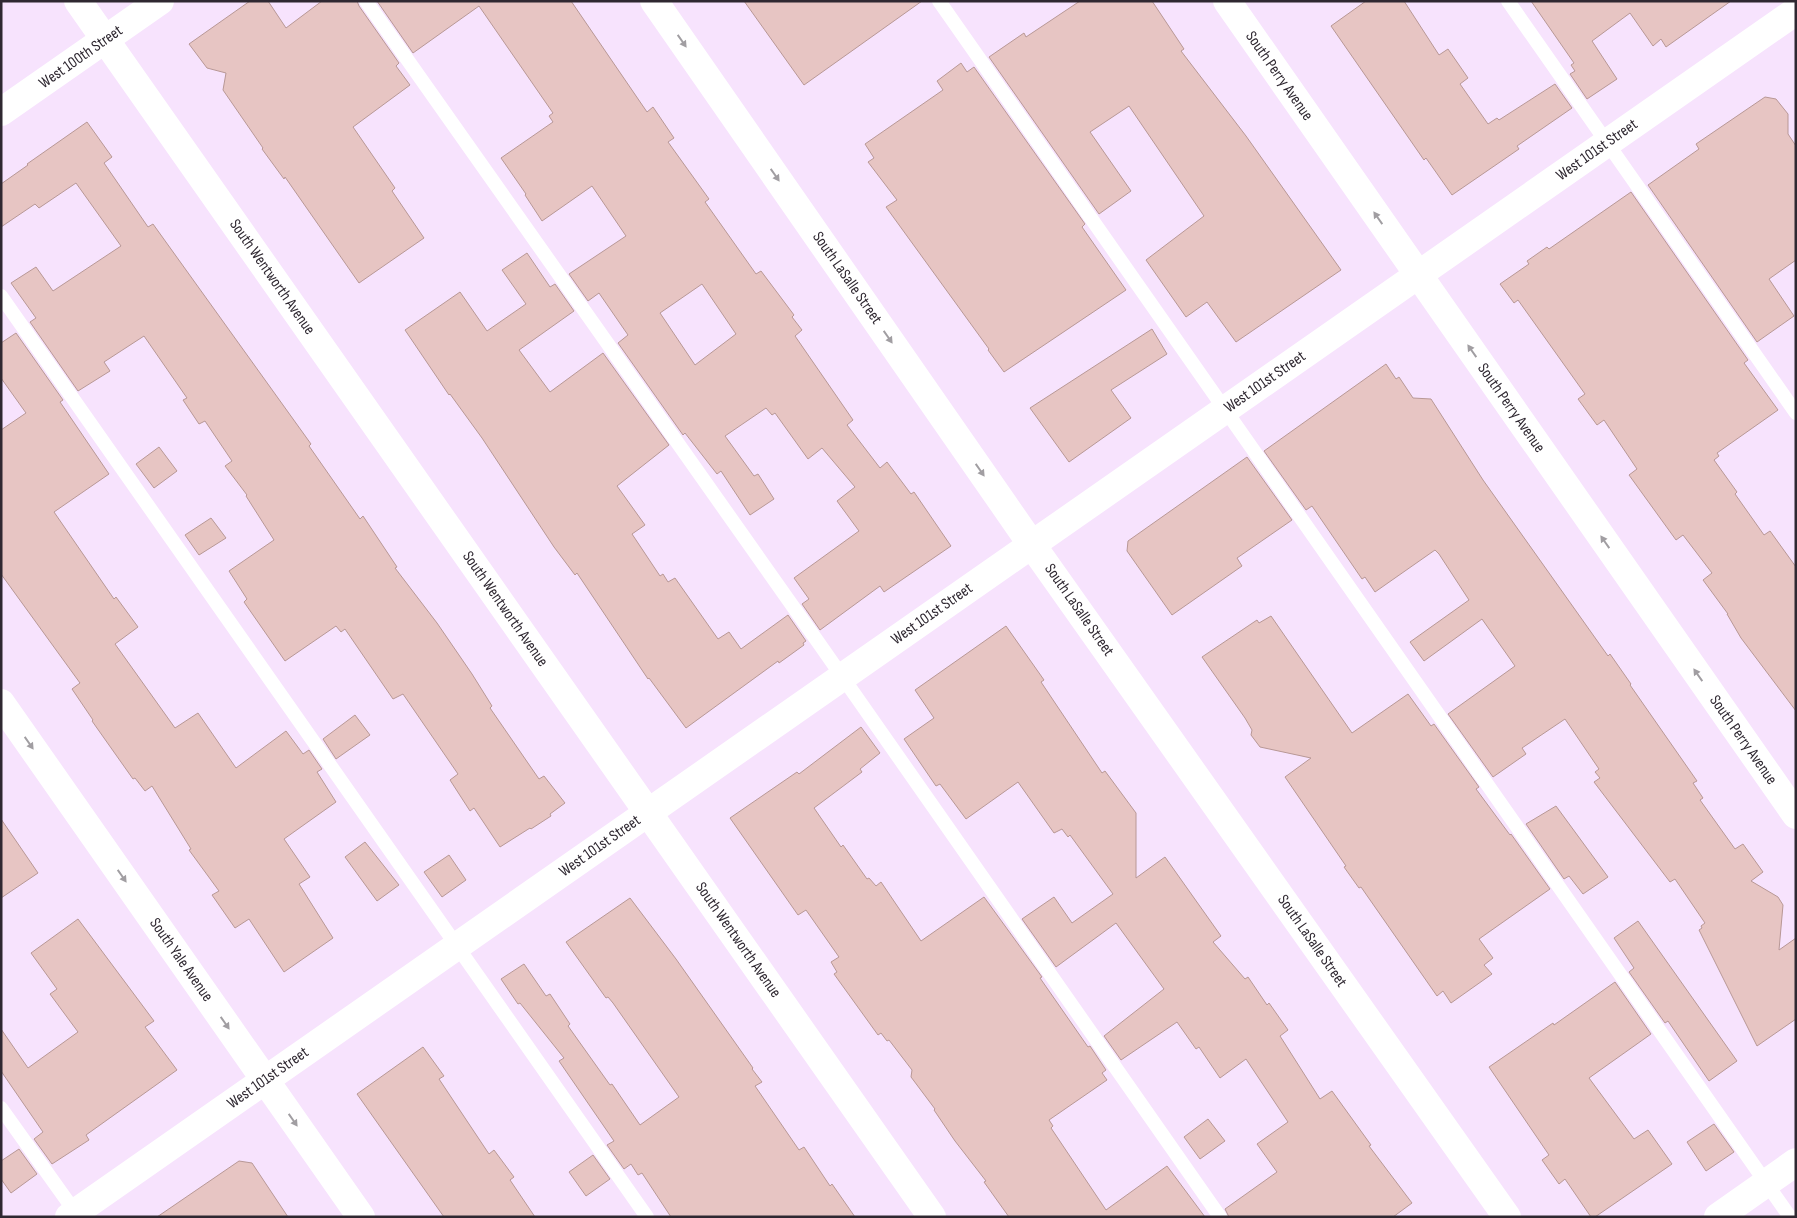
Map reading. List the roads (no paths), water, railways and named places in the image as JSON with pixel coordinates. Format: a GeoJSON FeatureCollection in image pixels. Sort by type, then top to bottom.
{"type":"FeatureCollection","features":[{"type":"Feature","properties":{"kind":"street","name":"South Wentworth Avenue"},"geometry":{"type":"LineString","coordinates":[[78,1],[932,1217]]}},
{"type":"Feature","properties":{"kind":"street","name":"West 100th Street"},"geometry":{"type":"LineString","coordinates":[[1,112],[160,1]]}},
{"type":"Feature","properties":{"kind":"street","name":"South LaSalle Street"},"geometry":{"type":"LineString","coordinates":[[654,1],[1032,545],[1507,1217]]}},
{"type":"Feature","properties":{"kind":"street","name":"South Perry Avenue"},"geometry":{"type":"LineString","coordinates":[[1227,1],[1796,815]]}},
{"type":"Feature","properties":{"kind":"street","name":"West 101st Street"},"geometry":{"type":"LineString","coordinates":[[74,1215],[648,812],[1796,12]]}},
{"type":"Feature","properties":{"kind":"street","name":"South Yale Avenue"},"geometry":{"type":"LineString","coordinates":[[1,703],[361,1217]]}},
{"type":"Feature","properties":{"kind":"street"},"geometry":{"type":"LineString","coordinates":[[1718,1217],[1796,1162]]}},
{"type":"Feature","properties":{"kind":"lane"},"geometry":{"type":"LineString","coordinates":[[366,1],[1220,1217]]}},
{"type":"Feature","properties":{"kind":"lane"},"geometry":{"type":"LineString","coordinates":[[939,1],[1790,1217]]}},
{"type":"Feature","properties":{"kind":"lane"},"geometry":{"type":"LineString","coordinates":[[1508,1],[1796,413]]}},
{"type":"Feature","properties":{"kind":"lane"},"geometry":{"type":"LineString","coordinates":[[1,296],[647,1217]]}},
{"type":"Feature","properties":{"kind":"lane"},"geometry":{"type":"LineString","coordinates":[[1,1108],[74,1215]]}}]}
